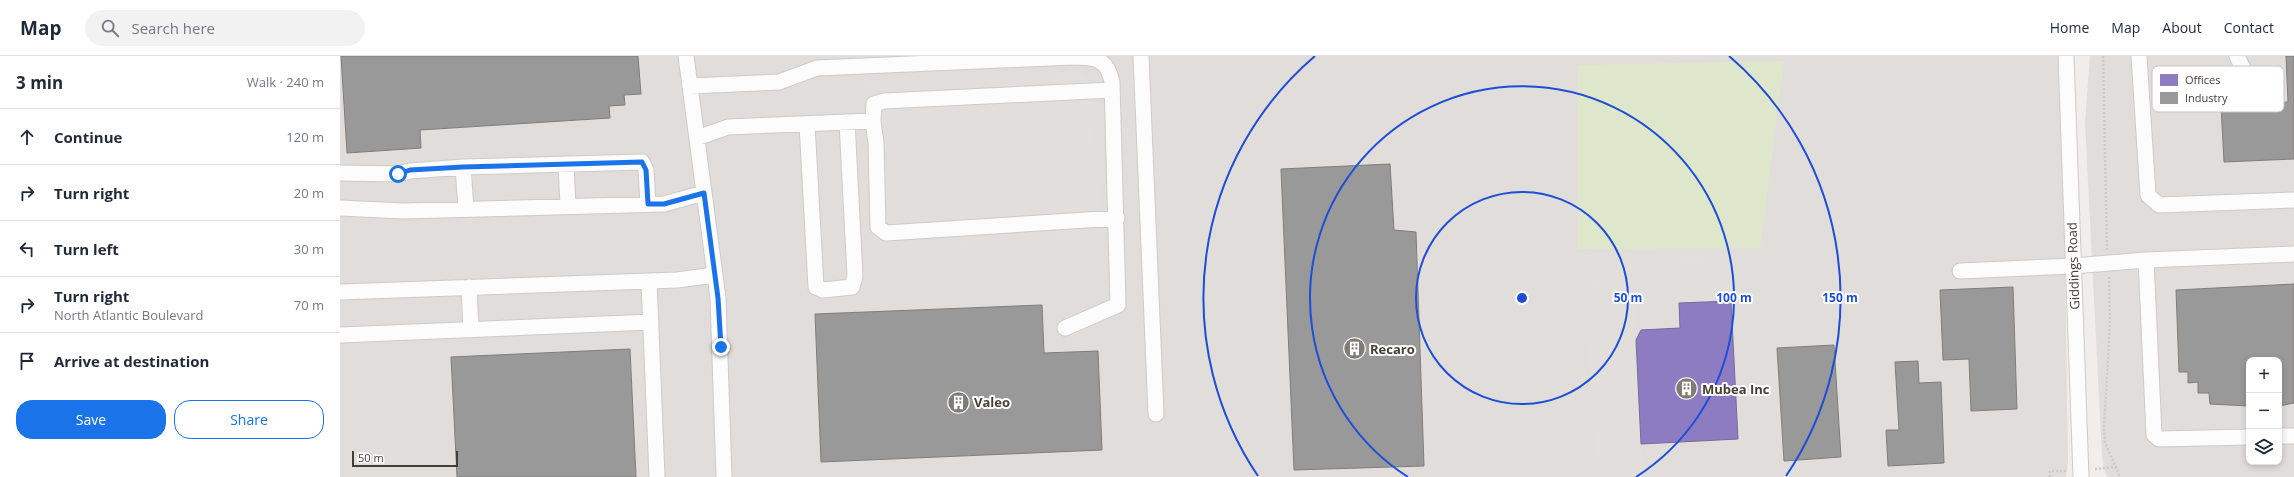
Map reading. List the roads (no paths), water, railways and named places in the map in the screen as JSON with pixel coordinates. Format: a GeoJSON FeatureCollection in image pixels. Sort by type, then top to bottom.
{"type":"FeatureCollection","features":[{"type":"Feature","properties":{"kind":"street"},"geometry":{"type":"LineString","coordinates":[[686,56],[715,275],[721,347],[724,477]]}},
{"type":"Feature","properties":{"kind":"street"},"geometry":{"type":"LineString","coordinates":[[1141,56],[1156,414]]}},
{"type":"Feature","properties":{"kind":"street","name":"Giddings Road"},"geometry":{"type":"LineString","coordinates":[[2066,56],[2073,266],[2075,474]]}},
{"type":"Feature","properties":{"kind":"street"},"geometry":{"type":"LineString","coordinates":[[2139,56],[2148,195],[2159,205],[2294,200]]}},
{"type":"Feature","properties":{"kind":"street"},"geometry":{"type":"LineString","coordinates":[[2237,56],[2242,66]]}},
{"type":"Feature","properties":{"kind":"street"},"geometry":{"type":"LineString","coordinates":[[690,86],[779,82],[817,68],[953,59],[1092,57],[1103,62],[1110,72],[1112,90],[1117,218],[1118,305],[1065,328]]}},
{"type":"Feature","properties":{"kind":"street"},"geometry":{"type":"LineString","coordinates":[[1112,90],[884,101],[874,104],[873,122],[876,143],[878,227],[886,233],[1117,218]]}},
{"type":"Feature","properties":{"kind":"street"},"geometry":{"type":"LineString","coordinates":[[808,124],[816,287],[823,290],[852,287],[855,276],[847,122]]}},
{"type":"Feature","properties":{"kind":"street"},"geometry":{"type":"LineString","coordinates":[[696,138],[728,127],[873,122]]}},
{"type":"Feature","properties":{"kind":"street"},"geometry":{"type":"LineString","coordinates":[[340,173],[398,174],[410,170],[463,167],[642,162],[646,170],[648,204]]}},
{"type":"Feature","properties":{"kind":"street"},"geometry":{"type":"LineString","coordinates":[[566,164],[568,206]]}},
{"type":"Feature","properties":{"kind":"street"},"geometry":{"type":"LineString","coordinates":[[463,167],[466,209]]}},
{"type":"Feature","properties":{"kind":"street"},"geometry":{"type":"LineString","coordinates":[[340,208],[403,211],[664,204],[704,193]]}},
{"type":"Feature","properties":{"kind":"street"},"geometry":{"type":"LineString","coordinates":[[1960,271],[2073,266],[2146,260],[2294,254]]}},
{"type":"Feature","properties":{"kind":"street"},"geometry":{"type":"LineString","coordinates":[[2146,260],[2154,434],[2159,439],[2246,437]]}},
{"type":"Feature","properties":{"kind":"street"},"geometry":{"type":"LineString","coordinates":[[340,292],[649,281],[715,275]]}},
{"type":"Feature","properties":{"kind":"street"},"geometry":{"type":"LineString","coordinates":[[649,281],[657,477]]}},
{"type":"Feature","properties":{"kind":"street"},"geometry":{"type":"LineString","coordinates":[[469,287],[471,330]]}},
{"type":"Feature","properties":{"kind":"street"},"geometry":{"type":"LineString","coordinates":[[340,336],[651,322]]}},
{"type":"Feature","properties":{"kind":"street"},"geometry":{"type":"LineString","coordinates":[[2282,436],[2294,436]]}},
{"type":"Feature","properties":{"kind":"place","name":"Recaro"},"geometry":{"type":"Point","coordinates":[1354,349]}},
{"type":"Feature","properties":{"kind":"place","name":"Mubea Inc"},"geometry":{"type":"Point","coordinates":[1687,389]}},
{"type":"Feature","properties":{"kind":"place","name":"Valeo"},"geometry":{"type":"Point","coordinates":[959,402]}}]}
